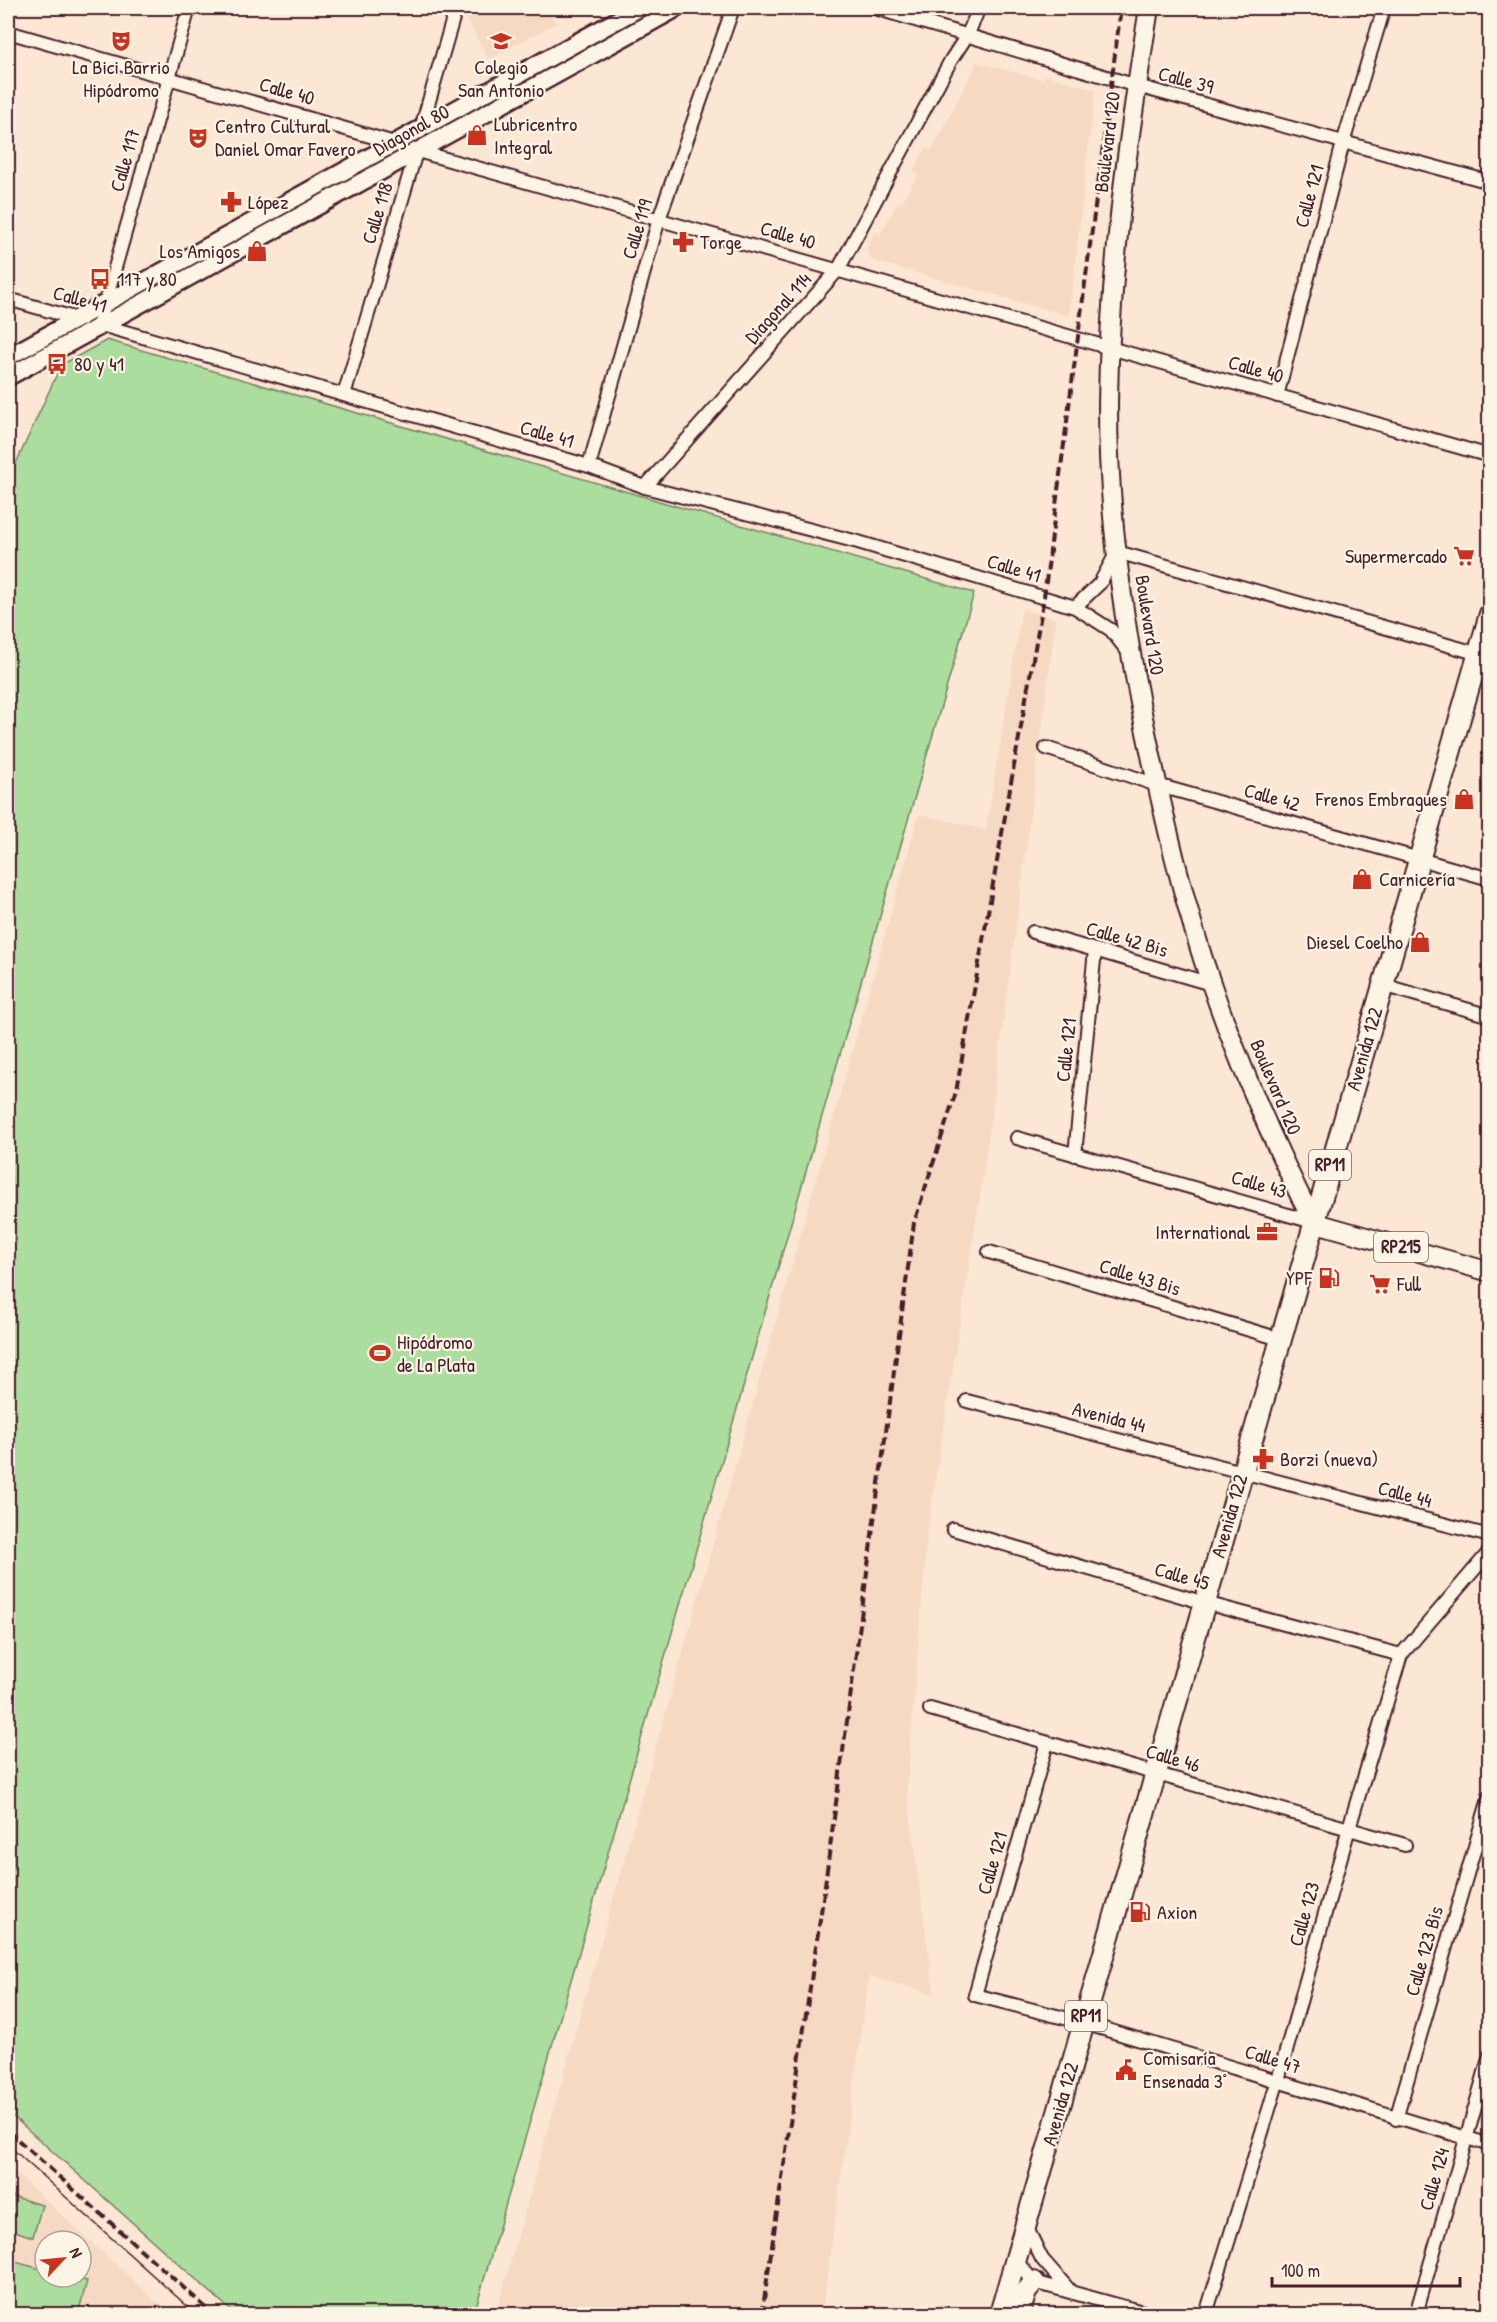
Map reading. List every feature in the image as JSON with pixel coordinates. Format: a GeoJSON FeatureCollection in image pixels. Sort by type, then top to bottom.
{"type":"FeatureCollection","features":[{"type":"Feature","properties":{"kind":"highway","name":"Avenida 122"},"geometry":{"type":"LineString","coordinates":[[1000,2314],[1419,858],[1484,656],[1490,614]]}},
{"type":"Feature","properties":{"kind":"highway"},"geometry":{"type":"LineString","coordinates":[[1019,2314],[1026,2292],[1034,2282]]}},
{"type":"Feature","properties":{"kind":"main road","name":"Diagonal 80"},"geometry":{"type":"LineString","coordinates":[[8,357],[74,318],[639,8]]}},
{"type":"Feature","properties":{"kind":"main road","name":"Diagonal 80"},"geometry":{"type":"LineString","coordinates":[[8,377],[99,324],[677,8]]}},
{"type":"Feature","properties":{"kind":"main road","name":"Boulevard 120"},"geometry":{"type":"LineString","coordinates":[[1149,8],[1116,248],[1109,444],[1117,552],[1131,655],[1157,785],[1169,838],[1211,984],[1271,1134],[1314,1222]]}},
{"type":"Feature","properties":{"kind":"main road","name":"Calle 43"},"geometry":{"type":"LineString","coordinates":[[1314,1222],[1490,1272]]}},
{"type":"Feature","properties":{"kind":"street","name":"Calle 117"},"geometry":{"type":"LineString","coordinates":[[99,324],[189,8]]}},
{"type":"Feature","properties":{"kind":"street","name":"Calle 118"},"geometry":{"type":"LineString","coordinates":[[344,395],[456,8]]}},
{"type":"Feature","properties":{"kind":"street","name":"Calle 119"},"geometry":{"type":"LineString","coordinates":[[589,466],[660,219],[733,8]]}},
{"type":"Feature","properties":{"kind":"street","name":"Calle 39"},"geometry":{"type":"LineString","coordinates":[[875,8],[1137,86],[1490,182]]}},
{"type":"Feature","properties":{"kind":"street","name":"Diagonal 114"},"geometry":{"type":"LineString","coordinates":[[645,487],[838,270],[951,60],[968,34],[979,8]]}},
{"type":"Feature","properties":{"kind":"street","name":"Calle 121"},"geometry":{"type":"LineString","coordinates":[[1277,396],[1343,143],[1384,8]]}},
{"type":"Feature","properties":{"kind":"street","name":"Calle 40"},"geometry":{"type":"LineString","coordinates":[[8,32],[416,151],[1490,456]]}},
{"type":"Feature","properties":{"kind":"street","name":"Calle 41"},"geometry":{"type":"LineString","coordinates":[[8,299],[589,466],[645,487],[858,542],[1075,607],[1111,630],[1131,655]]}},
{"type":"Feature","properties":{"kind":"street"},"geometry":{"type":"LineString","coordinates":[[1075,607],[1100,583],[1117,552],[1484,656]]}},
{"type":"Feature","properties":{"kind":"street","name":"Calle 42"},"geometry":{"type":"LineString","coordinates":[[1046,748],[1157,785],[1490,879]]}},
{"type":"Feature","properties":{"kind":"street","name":"Calle 42 Bis"},"geometry":{"type":"LineString","coordinates":[[1033,932],[1211,984]]}},
{"type":"Feature","properties":{"kind":"street","name":"Calle 121"},"geometry":{"type":"LineString","coordinates":[[1075,1155],[1095,950]]}},
{"type":"Feature","properties":{"kind":"street"},"geometry":{"type":"LineString","coordinates":[[1382,985],[1490,1016]]}},
{"type":"Feature","properties":{"kind":"street","name":"Calle 43"},"geometry":{"type":"LineString","coordinates":[[1017,1138],[1314,1222]]}},
{"type":"Feature","properties":{"kind":"street","name":"Calle 43 Bis"},"geometry":{"type":"LineString","coordinates":[[989,1252],[1280,1339]]}},
{"type":"Feature","properties":{"kind":"street","name":"Avenida 44"},"geometry":{"type":"LineString","coordinates":[[968,1401],[1241,1472]]}},
{"type":"Feature","properties":{"kind":"street","name":"Calle 44"},"geometry":{"type":"LineString","coordinates":[[1241,1472],[1490,1536]]}},
{"type":"Feature","properties":{"kind":"street","name":"Calle 45"},"geometry":{"type":"LineString","coordinates":[[953,1529],[1205,1603],[1401,1655]]}},
{"type":"Feature","properties":{"kind":"street","name":"Calle 123"},"geometry":{"type":"LineString","coordinates":[[1206,2314],[1278,2080],[1349,1828],[1401,1655],[1490,1551]]}},
{"type":"Feature","properties":{"kind":"street","name":"Calle 46"},"geometry":{"type":"LineString","coordinates":[[930,1709],[1405,1845]]}},
{"type":"Feature","properties":{"kind":"street","name":"Calle 121"},"geometry":{"type":"LineString","coordinates":[[975,1995],[1047,1743]]}},
{"type":"Feature","properties":{"kind":"street","name":"Calle 123 Bis"},"geometry":{"type":"LineString","coordinates":[[1396,2119],[1490,1794]]}},
{"type":"Feature","properties":{"kind":"street","name":"Calle 47"},"geometry":{"type":"LineString","coordinates":[[975,1995],[1084,2023],[1278,2080],[1396,2119],[1490,2145]]}},
{"type":"Feature","properties":{"kind":"street","name":"Calle 124"},"geometry":{"type":"LineString","coordinates":[[1416,2314],[1490,2055]]}},
{"type":"Feature","properties":{"kind":"street"},"geometry":{"type":"LineString","coordinates":[[1026,2226],[1035,2249],[1072,2293]]}},
{"type":"Feature","properties":{"kind":"street"},"geometry":{"type":"LineString","coordinates":[[1015,2260],[1034,2282],[1150,2314]]}},
{"type":"Feature","properties":{"kind":"shaded area","name":"Colegio San Antonio"},"geometry":{"type":"Polygon","coordinates":[[[485,8],[546,8],[556,23],[489,59],[465,18],[485,8]]]}},
{"type":"Feature","properties":{"kind":"shaded area"},"geometry":{"type":"Polygon","coordinates":[[[977,62],[1043,80],[1045,75],[1095,90],[1069,316],[871,260],[866,249],[875,233],[880,235],[898,202],[901,204],[918,174],[913,171],[926,148],[932,151],[977,62]]]}},
{"type":"Feature","properties":{"kind":"shaded area"},"geometry":{"type":"Polygon","coordinates":[[[1022,609],[1056,619],[985,1163],[927,1534],[907,1789],[934,1994],[869,1976],[822,2314],[496,2314],[919,814],[986,830],[1022,609]]]}},
{"type":"Feature","properties":{"kind":"shaded area"},"geometry":{"type":"Polygon","coordinates":[[[8,2166],[77,2229],[33,2229],[33,2289],[93,2289],[93,2244],[170,2314],[8,2314],[8,2166]]]}},
{"type":"Feature","properties":{"kind":"green space","name":"Hipódromo de La Plata"},"geometry":{"type":"Polygon","coordinates":[[[107,340],[974,593],[474,2314],[235,2314],[8,2112],[8,481],[61,365],[107,340]]]}},
{"type":"Feature","properties":{"kind":"green space"},"geometry":{"type":"Polygon","coordinates":[[[8,2195],[42,2205],[35,2229],[33,2229],[33,2237],[8,2229],[8,2195]]]}},
{"type":"Feature","properties":{"kind":"green space"},"geometry":{"type":"Polygon","coordinates":[[[8,2260],[33,2267],[33,2289],[85,2289],[78,2314],[8,2314],[8,2260]]]}},
{"type":"Feature","properties":{"kind":"tram line"},"geometry":{"type":"LineString","coordinates":[[8,2145],[196,2314]]}},
{"type":"Feature","properties":{"kind":"railway"},"geometry":{"type":"LineString","coordinates":[[762,2314],[824,1892],[914,1223],[956,1092],[1044,597],[1121,8]]}},
{"type":"Feature","properties":{"kind":"railway"},"geometry":{"type":"LineString","coordinates":[[8,2131],[213,2314]]}},
{"type":"Feature","properties":{"kind":"place","name":"La Bici Barrio Hipódromo"},"geometry":{"type":"Point","coordinates":[121,41]}},
{"type":"Feature","properties":{"kind":"place","name":"Colegio San Antonio"},"geometry":{"type":"Point","coordinates":[501,41]}},
{"type":"Feature","properties":{"kind":"place","name":"Lubricentro Integral"},"geometry":{"type":"Point","coordinates":[477,135]}},
{"type":"Feature","properties":{"kind":"place","name":"Centro Cultural Daniel Omar Favero"},"geometry":{"type":"Point","coordinates":[198,138]}},
{"type":"Feature","properties":{"kind":"place","name":"López"},"geometry":{"type":"Point","coordinates":[231,202]}},
{"type":"Feature","properties":{"kind":"place","name":"Torge"},"geometry":{"type":"Point","coordinates":[683,242]}},
{"type":"Feature","properties":{"kind":"place","name":"Los Amigos"},"geometry":{"type":"Point","coordinates":[257,251]}},
{"type":"Feature","properties":{"kind":"place","name":"117 y 80"},"geometry":{"type":"Point","coordinates":[100,279]}},
{"type":"Feature","properties":{"kind":"place","name":"80 y 41"},"geometry":{"type":"Point","coordinates":[57,364]}},
{"type":"Feature","properties":{"kind":"place","name":"Supermercado"},"geometry":{"type":"Point","coordinates":[1464,556]}},
{"type":"Feature","properties":{"kind":"place","name":"Frenos Embragues"},"geometry":{"type":"Point","coordinates":[1464,799]}},
{"type":"Feature","properties":{"kind":"place","name":"Carnicería"},"geometry":{"type":"Point","coordinates":[1362,879]}},
{"type":"Feature","properties":{"kind":"place","name":"Diesel Coelho"},"geometry":{"type":"Point","coordinates":[1420,942]}},
{"type":"Feature","properties":{"kind":"place","name":"International"},"geometry":{"type":"Point","coordinates":[1267,1232]}},
{"type":"Feature","properties":{"kind":"place","name":"YPF"},"geometry":{"type":"Point","coordinates":[1329,1278]}},
{"type":"Feature","properties":{"kind":"place","name":"Full"},"geometry":{"type":"Point","coordinates":[1380,1284]}},
{"type":"Feature","properties":{"kind":"place","name":"Hipódromo de La Plata"},"geometry":{"type":"Point","coordinates":[380,1353]}},
{"type":"Feature","properties":{"kind":"place","name":"Borzi (nueva)"},"geometry":{"type":"Point","coordinates":[1263,1459]}},
{"type":"Feature","properties":{"kind":"place","name":"Axion"},"geometry":{"type":"Point","coordinates":[1140,1912]}},
{"type":"Feature","properties":{"kind":"place","name":"Comisaría Ensenada 3°"},"geometry":{"type":"Point","coordinates":[1126,2070]}}]}
